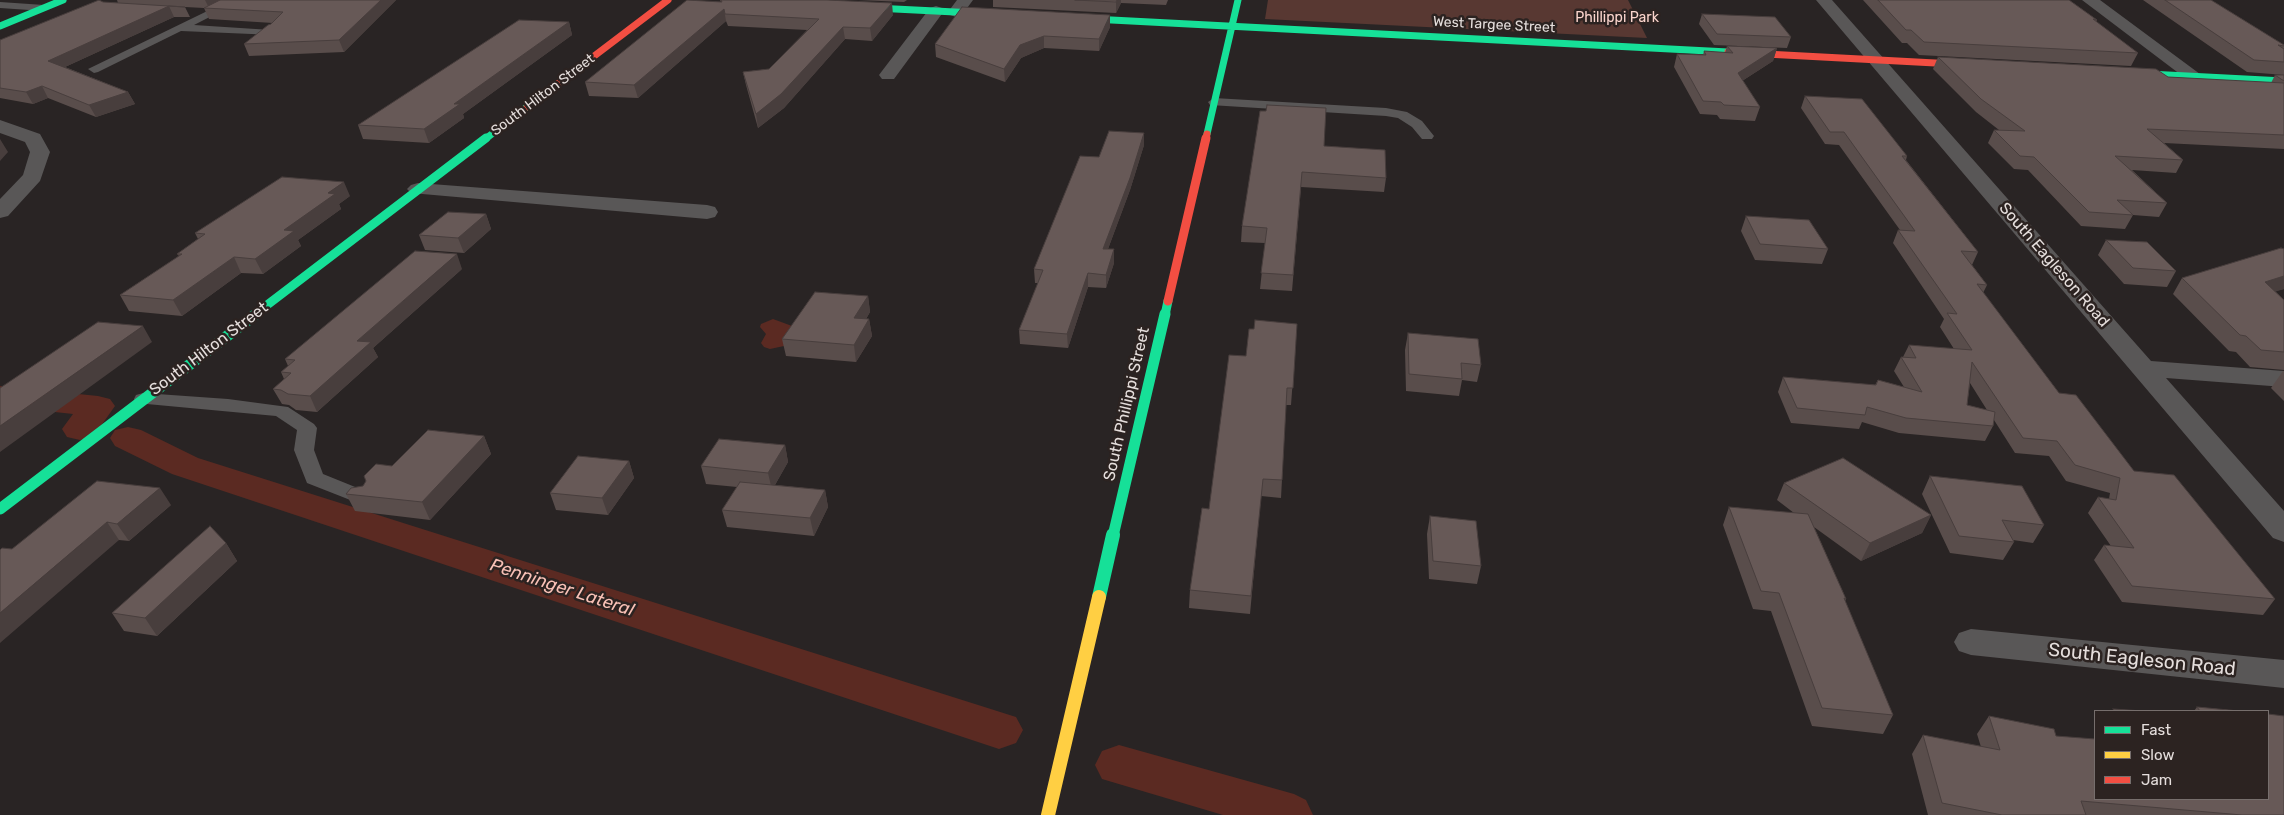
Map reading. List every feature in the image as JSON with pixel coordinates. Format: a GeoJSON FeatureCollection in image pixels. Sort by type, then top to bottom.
{"type":"FeatureCollection","features":[{"type":"Feature","properties":{"kind":"street"},"geometry":{"type":"LineString","coordinates":[[0,26],[64,0]]}},
{"type":"Feature","properties":{"kind":"street","name":"South Hilton Street"},"geometry":{"type":"LineString","coordinates":[[0,509],[418,189],[664,5],[668,0]]}},
{"type":"Feature","properties":{"kind":"street","name":"South Phillippi Street"},"geometry":{"type":"LineString","coordinates":[[1048,815],[1238,0]]}},
{"type":"Feature","properties":{"kind":"street","name":"South Eagleson Road"},"geometry":{"type":"LineString","coordinates":[[1824,0],[2284,530]]}},
{"type":"Feature","properties":{"kind":"street"},"geometry":{"type":"LineString","coordinates":[[2090,0],[2195,77]]}},
{"type":"Feature","properties":{"kind":"street"},"geometry":{"type":"LineString","coordinates":[[847,6],[936,11],[961,6],[1006,14]]}},
{"type":"Feature","properties":{"kind":"street"},"geometry":{"type":"LineString","coordinates":[[888,75],[936,11]]}},
{"type":"Feature","properties":{"kind":"street","name":"West Targee Street"},"geometry":{"type":"LineString","coordinates":[[1065,18],[1982,66]]}},
{"type":"Feature","properties":{"kind":"street"},"geometry":{"type":"LineString","coordinates":[[2117,73],[2284,81]]}},
{"type":"Feature","properties":{"kind":"street"},"geometry":{"type":"LineString","coordinates":[[0,126],[34,138],[40,152],[33,177],[0,211]]}},
{"type":"Feature","properties":{"kind":"street"},"geometry":{"type":"LineString","coordinates":[[418,189],[707,212]]}},
{"type":"Feature","properties":{"kind":"street"},"geometry":{"type":"LineString","coordinates":[[2143,368],[2284,379]]}},
{"type":"Feature","properties":{"kind":"street","name":"South Eagleson Road"},"geometry":{"type":"LineString","coordinates":[[1971,642],[2284,674]]}},
{"type":"Feature","properties":{"kind":"lane"},"geometry":{"type":"LineString","coordinates":[[94,69],[238,0]]}},
{"type":"Feature","properties":{"kind":"lane"},"geometry":{"type":"LineString","coordinates":[[0,6],[44,8]]}},
{"type":"Feature","properties":{"kind":"lane"},"geometry":{"type":"LineString","coordinates":[[182,12],[210,14]]}},
{"type":"Feature","properties":{"kind":"lane"},"geometry":{"type":"LineString","coordinates":[[180,28],[271,34]]}},
{"type":"Feature","properties":{"kind":"lane"},"geometry":{"type":"LineString","coordinates":[[1214,102],[1402,115],[1417,124],[1427,136]]}},
{"type":"Feature","properties":{"kind":"lane"},"geometry":{"type":"LineString","coordinates":[[143,399],[228,404],[282,411],[307,428],[304,450],[314,478],[363,498]]}},
{"type":"Feature","properties":{"kind":"green space","name":"Phillippi Park"},"geometry":{"type":"Polygon","coordinates":[[[1268,0],[1628,0],[1647,38],[1265,19],[1268,0]]]}},
{"type":"Feature","properties":{"kind":"shaded area"},"geometry":{"type":"Polygon","coordinates":[[[773,319],[792,326],[784,346],[770,349],[764,347],[761,343],[766,334],[760,327],[761,324],[773,319]]]}},
{"type":"Feature","properties":{"kind":"building"},"geometry":{"type":"Polygon","coordinates":[[[99,0],[103,2],[169,6],[48,61],[128,92],[89,105],[42,86],[26,92],[0,88],[0,40],[99,0]]]}},
{"type":"Feature","properties":{"kind":"building"},"geometry":{"type":"Polygon","coordinates":[[[220,0],[381,0],[339,40],[244,44],[271,24],[283,12],[204,8],[220,0]]]}},
{"type":"Feature","properties":{"kind":"building"},"geometry":{"type":"Polygon","coordinates":[[[687,0],[722,2],[721,0],[827,0],[892,3],[870,28],[843,27],[781,94],[756,114],[743,72],[769,69],[819,19],[725,14],[724,9],[634,85],[585,82],[687,0]]]}},
{"type":"Feature","properties":{"kind":"building"},"geometry":{"type":"Polygon","coordinates":[[[1075,0],[1117,0],[1116,2],[1075,0]]]}},
{"type":"Feature","properties":{"kind":"building"},"geometry":{"type":"Polygon","coordinates":[[[1878,0],[2069,0],[2138,53],[1924,42],[1911,30],[1906,30],[1878,0]]]}},
{"type":"Feature","properties":{"kind":"building"},"geometry":{"type":"Polygon","coordinates":[[[2165,0],[2211,0],[2284,45],[2278,45],[2284,49],[2284,62],[2254,60],[2165,0]]]}},
{"type":"Feature","properties":{"kind":"building"},"geometry":{"type":"Polygon","coordinates":[[[962,7],[1110,15],[1099,39],[1044,36],[1020,45],[1004,69],[935,44],[962,7]]]}},
{"type":"Feature","properties":{"kind":"building"},"geometry":{"type":"Polygon","coordinates":[[[1702,14],[1775,17],[1791,37],[1717,34],[1702,14]]]}},
{"type":"Feature","properties":{"kind":"building"},"geometry":{"type":"Polygon","coordinates":[[[519,20],[569,22],[454,104],[460,104],[424,129],[358,125],[519,20]]]}},
{"type":"Feature","properties":{"kind":"building"},"geometry":{"type":"Polygon","coordinates":[[[1727,46],[1777,48],[1738,73],[1760,107],[1724,105],[1721,102],[1703,101],[1677,54],[1706,55],[1704,51],[1733,53],[1727,46]]]}},
{"type":"Feature","properties":{"kind":"building"},"geometry":{"type":"Polygon","coordinates":[[[1938,57],[2156,69],[2168,77],[2284,83],[2284,135],[2147,129],[2183,160],[2115,156],[2167,203],[2117,200],[2133,215],[2089,212],[2034,157],[2020,156],[1994,130],[2025,131],[1981,99],[1938,57]]]}},
{"type":"Feature","properties":{"kind":"building"},"geometry":{"type":"Polygon","coordinates":[[[2275,75],[2284,75],[2284,81],[2275,75]]]}},
{"type":"Feature","properties":{"kind":"building"},"geometry":{"type":"Polygon","coordinates":[[[1805,96],[1862,99],[1907,156],[1902,156],[1978,252],[1961,251],[1987,285],[1977,284],[2059,393],[2076,395],[2134,471],[2174,475],[2275,599],[2132,586],[2104,545],[2134,548],[2098,497],[2116,500],[2120,478],[2075,465],[2057,441],[2023,438],[1972,362],[1967,405],[1995,412],[1993,426],[1906,418],[1867,407],[1865,415],[1797,408],[1783,377],[1876,385],[1878,380],[1922,392],[1901,357],[1916,358],[1909,345],[1972,350],[1947,313],[1957,314],[1898,230],[1915,231],[1844,132],[1830,132],[1805,96]]]}},
{"type":"Feature","properties":{"kind":"building"},"geometry":{"type":"Polygon","coordinates":[[[1267,105],[1326,108],[1324,146],[1385,150],[1386,178],[1302,172],[1293,275],[1261,273],[1267,228],[1242,226],[1260,111],[1266,111],[1267,105]]]}},
{"type":"Feature","properties":{"kind":"building"},"geometry":{"type":"Polygon","coordinates":[[[1109,131],[1144,133],[1130,178],[1103,249],[1114,249],[1106,275],[1088,273],[1067,334],[1019,330],[1043,270],[1034,269],[1080,156],[1099,157],[1109,131]]]}},
{"type":"Feature","properties":{"kind":"building"},"geometry":{"type":"Polygon","coordinates":[[[282,177],[344,182],[328,193],[335,194],[284,230],[294,231],[255,259],[234,257],[173,300],[120,295],[182,254],[177,254],[205,234],[195,233],[282,177]]]}},
{"type":"Feature","properties":{"kind":"building"},"geometry":{"type":"Polygon","coordinates":[[[448,212],[486,214],[458,238],[419,235],[448,212]]]}},
{"type":"Feature","properties":{"kind":"building"},"geometry":{"type":"Polygon","coordinates":[[[1746,216],[1809,220],[1828,249],[1760,244],[1746,216]]]}},
{"type":"Feature","properties":{"kind":"building"},"geometry":{"type":"Polygon","coordinates":[[[2106,240],[2147,242],[2176,271],[2133,268],[2106,240]]]}},
{"type":"Feature","properties":{"kind":"building"},"geometry":{"type":"Polygon","coordinates":[[[2281,248],[2284,249],[2284,276],[2265,282],[2284,300],[2284,352],[2261,350],[2246,336],[2240,335],[2182,278],[2281,248]]]}},
{"type":"Feature","properties":{"kind":"building"},"geometry":{"type":"Polygon","coordinates":[[[415,251],[457,254],[357,341],[371,342],[310,396],[288,394],[281,390],[273,389],[291,373],[281,372],[295,360],[285,359],[415,251]]]}},
{"type":"Feature","properties":{"kind":"building"},"geometry":{"type":"Polygon","coordinates":[[[815,292],[868,296],[854,318],[869,319],[854,345],[782,339],[815,292]]]}},
{"type":"Feature","properties":{"kind":"building"},"geometry":{"type":"Polygon","coordinates":[[[1255,320],[1297,324],[1293,388],[1287,388],[1282,480],[1263,479],[1251,596],[1190,590],[1202,508],[1209,509],[1229,355],[1246,356],[1249,329],[1254,329],[1255,320]]]}},
{"type":"Feature","properties":{"kind":"building"},"geometry":{"type":"Polygon","coordinates":[[[98,322],[143,326],[0,426],[0,388],[98,322]]]}},
{"type":"Feature","properties":{"kind":"building"},"geometry":{"type":"Polygon","coordinates":[[[1408,333],[1478,339],[1481,365],[1461,363],[1462,379],[1409,374],[1408,333]]]}},
{"type":"Feature","properties":{"kind":"building"},"geometry":{"type":"Polygon","coordinates":[[[428,430],[484,436],[422,502],[346,494],[351,488],[363,486],[366,481],[364,476],[376,464],[392,466],[428,430]]]}},
{"type":"Feature","properties":{"kind":"building"},"geometry":{"type":"Polygon","coordinates":[[[719,439],[785,445],[768,473],[701,466],[719,439]]]}},
{"type":"Feature","properties":{"kind":"building"},"geometry":{"type":"Polygon","coordinates":[[[578,456],[629,461],[602,498],[550,493],[578,456]]]}},
{"type":"Feature","properties":{"kind":"building"},"geometry":{"type":"Polygon","coordinates":[[[1843,458],[1931,515],[1870,543],[1784,483],[1843,458]]]}},
{"type":"Feature","properties":{"kind":"building"},"geometry":{"type":"Polygon","coordinates":[[[1930,476],[2022,486],[2044,525],[2002,520],[2014,542],[1959,536],[1930,476]]]}},
{"type":"Feature","properties":{"kind":"building"},"geometry":{"type":"Polygon","coordinates":[[[97,481],[160,488],[117,524],[107,522],[0,613],[0,550],[2,548],[12,549],[97,481]]]}},
{"type":"Feature","properties":{"kind":"building"},"geometry":{"type":"Polygon","coordinates":[[[740,482],[825,490],[810,518],[722,510],[740,482]]]}},
{"type":"Feature","properties":{"kind":"building"},"geometry":{"type":"Polygon","coordinates":[[[1729,507],[1808,514],[1846,599],[1844,598],[1893,715],[1822,708],[1779,593],[1761,591],[1729,507]]]}},
{"type":"Feature","properties":{"kind":"building"},"geometry":{"type":"Polygon","coordinates":[[[1430,516],[1476,521],[1481,566],[1433,561],[1430,516]]]}},
{"type":"Feature","properties":{"kind":"building"},"geometry":{"type":"Polygon","coordinates":[[[210,526],[226,543],[145,618],[112,613],[210,526]]]}},
{"type":"Feature","properties":{"kind":"building"},"geometry":{"type":"Polygon","coordinates":[[[2197,707],[2228,710],[2199,710],[2197,707]]]}},
{"type":"Feature","properties":{"kind":"building"},"geometry":{"type":"Polygon","coordinates":[[[2269,714],[2284,716],[2284,815],[2242,815],[2081,801],[2086,815],[2002,815],[1942,803],[1923,735],[2000,750],[1989,716],[2054,729],[2056,736],[2094,739],[2094,800],[2269,800],[2269,714]]]}},
{"type":"Feature","properties":{"kind":"waterway","name":"Penninger Lateral"},"geometry":{"type":"LineString","coordinates":[[0,396],[98,406],[80,429]]}},
{"type":"Feature","properties":{"kind":"waterway","name":"Penninger Lateral"},"geometry":{"type":"LineString","coordinates":[[128,438],[185,466],[999,730]]}},
{"type":"Feature","properties":{"kind":"waterway","name":"Penninger Lateral"},"geometry":{"type":"LineString","coordinates":[[1119,765],[1276,809],[1288,815]]}},
{"type":"Feature","properties":{"kind":"traffic: fast"},"geometry":{"type":"LineString","coordinates":[[0,26],[63,0]]}},
{"type":"Feature","properties":{"kind":"traffic: fast"},"geometry":{"type":"LineString","coordinates":[[1207,134],[1238,0]]}},
{"type":"Feature","properties":{"kind":"traffic: fast"},"geometry":{"type":"LineString","coordinates":[[855,7],[995,14]]}},
{"type":"Feature","properties":{"kind":"traffic: fast"},"geometry":{"type":"LineString","coordinates":[[1073,18],[1728,52]]}},
{"type":"Feature","properties":{"kind":"traffic: fast"},"geometry":{"type":"LineString","coordinates":[[2129,73],[2284,81]]}},
{"type":"Feature","properties":{"kind":"traffic: fast"},"geometry":{"type":"LineString","coordinates":[[0,509],[527,107]]}},
{"type":"Feature","properties":{"kind":"traffic: fast"},"geometry":{"type":"LineString","coordinates":[[1099,597],[1168,301]]}},
{"type":"Feature","properties":{"kind":"traffic: slow"},"geometry":{"type":"LineString","coordinates":[[1048,815],[1099,597]]}},
{"type":"Feature","properties":{"kind":"traffic: jam"},"geometry":{"type":"LineString","coordinates":[[527,107],[668,0]]}},
{"type":"Feature","properties":{"kind":"traffic: jam"},"geometry":{"type":"LineString","coordinates":[[1728,52],[1973,65]]}},
{"type":"Feature","properties":{"kind":"traffic: jam"},"geometry":{"type":"LineString","coordinates":[[1168,301],[1207,134]]}}]}
